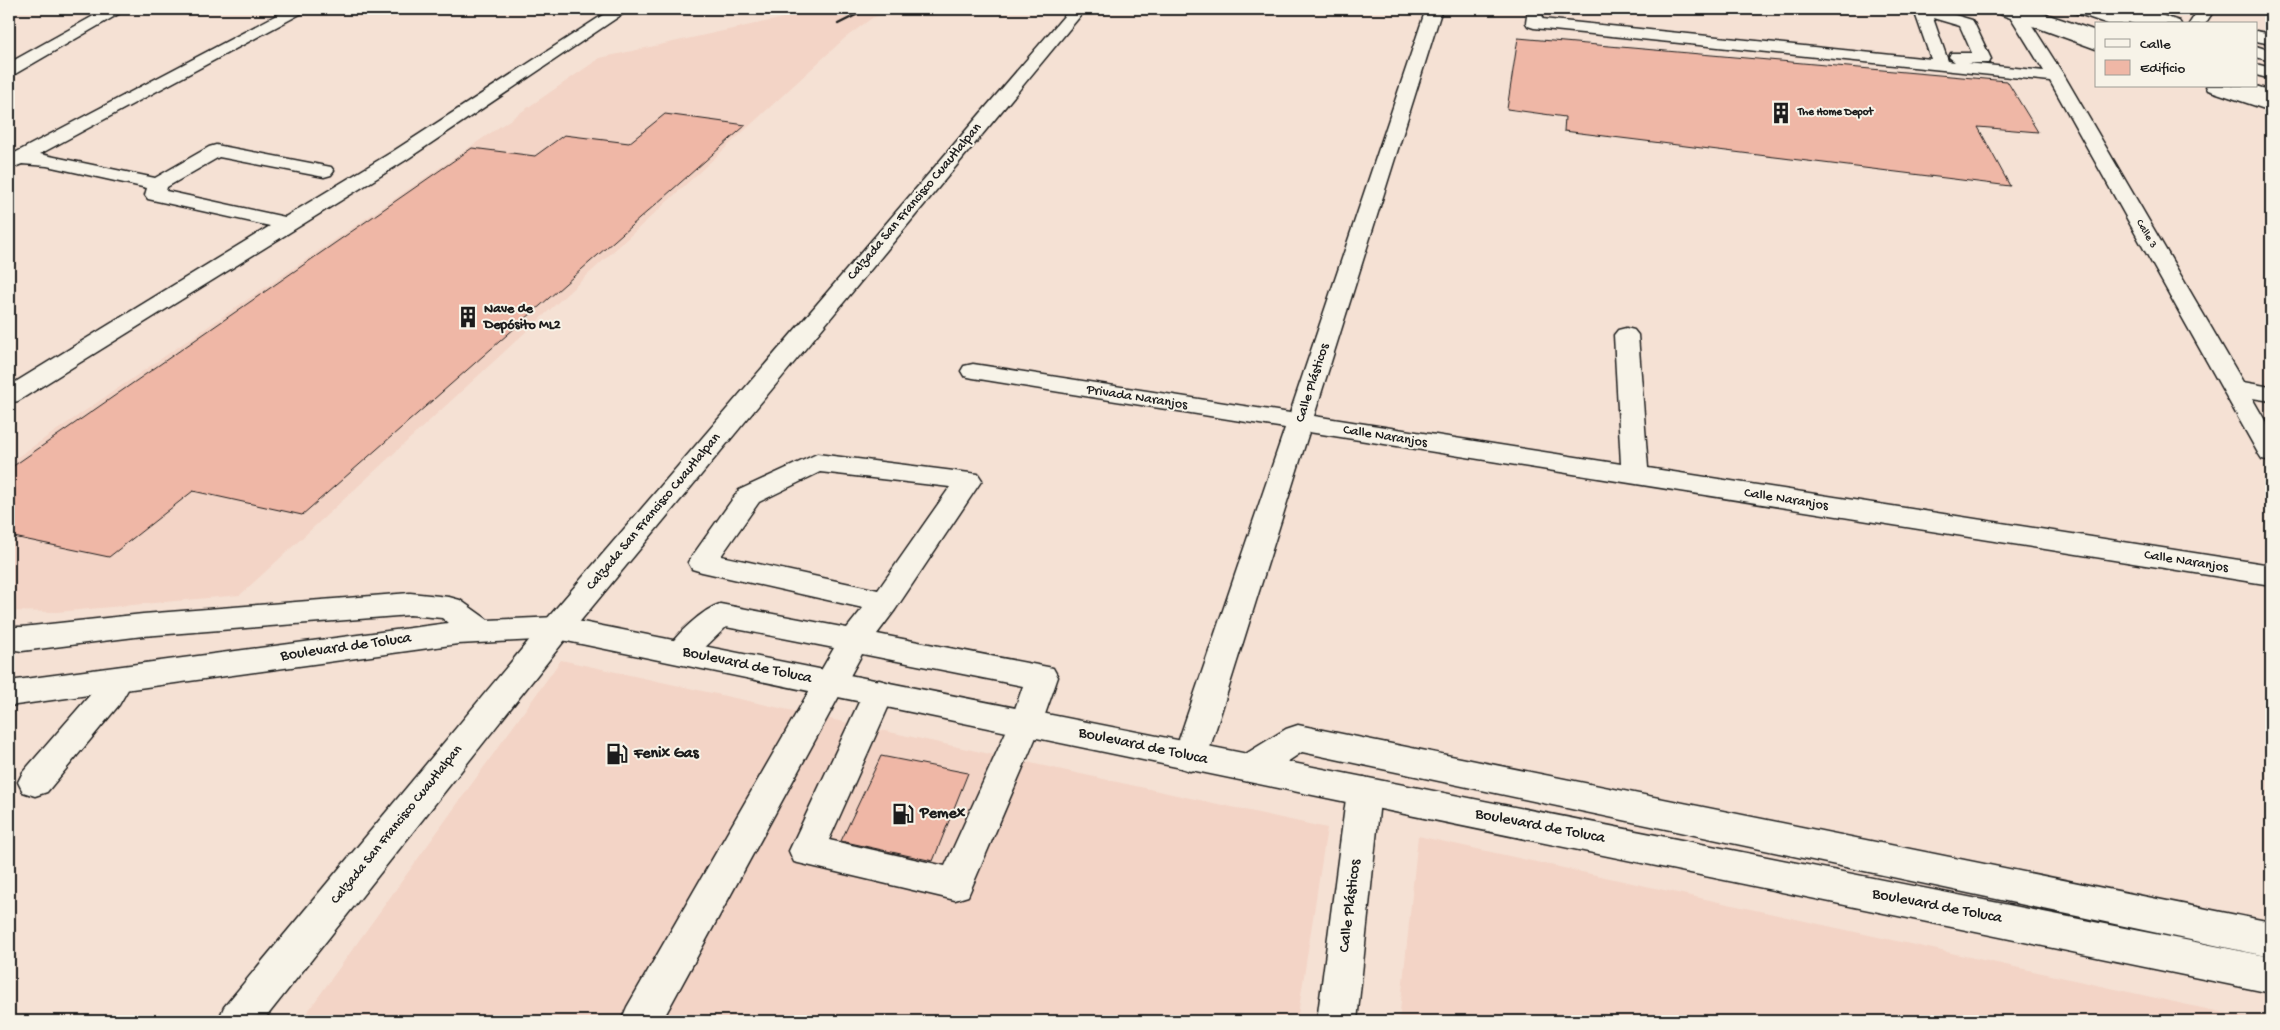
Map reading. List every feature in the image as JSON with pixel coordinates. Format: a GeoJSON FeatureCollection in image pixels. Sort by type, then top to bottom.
{"type":"FeatureCollection","features":[{"type":"Feature","properties":{"kind":"main road"},"geometry":{"type":"LineString","coordinates":[[12,67],[117,9]]}},
{"type":"Feature","properties":{"kind":"main road"},"geometry":{"type":"LineString","coordinates":[[14,160],[299,9]]}},
{"type":"Feature","properties":{"kind":"main road"},"geometry":{"type":"LineString","coordinates":[[9,396],[399,156],[622,9]]}},
{"type":"Feature","properties":{"kind":"main road","name":"Calzada San Francisco Cuautlalpan"},"geometry":{"type":"LineString","coordinates":[[238,1021],[557,628],[1078,9]]}},
{"type":"Feature","properties":{"kind":"main road","name":"Calle Plásticos"},"geometry":{"type":"LineString","coordinates":[[1190,756],[1434,9]]}},
{"type":"Feature","properties":{"kind":"main road"},"geometry":{"type":"LineString","coordinates":[[1536,9],[1534,23],[1939,60],[2056,77]]}},
{"type":"Feature","properties":{"kind":"main road"},"geometry":{"type":"LineString","coordinates":[[1922,9],[1966,23],[1983,59],[1939,60]]}},
{"type":"Feature","properties":{"kind":"main road"},"geometry":{"type":"LineString","coordinates":[[1922,9],[1939,60]]}},
{"type":"Feature","properties":{"kind":"main road"},"geometry":{"type":"LineString","coordinates":[[2046,9],[2095,26]]}},
{"type":"Feature","properties":{"kind":"main road"},"geometry":{"type":"LineString","coordinates":[[2078,9],[2116,22]]}},
{"type":"Feature","properties":{"kind":"main road"},"geometry":{"type":"LineString","coordinates":[[2094,9],[2133,22]]}},
{"type":"Feature","properties":{"kind":"main road"},"geometry":{"type":"LineString","coordinates":[[2105,9],[2145,22]]}},
{"type":"Feature","properties":{"kind":"main road"},"geometry":{"type":"LineString","coordinates":[[2127,9],[2167,22]]}},
{"type":"Feature","properties":{"kind":"main road"},"geometry":{"type":"LineString","coordinates":[[2201,22],[2208,9]]}},
{"type":"Feature","properties":{"kind":"main road"},"geometry":{"type":"LineString","coordinates":[[2011,11],[2095,36]]}},
{"type":"Feature","properties":{"kind":"main road"},"geometry":{"type":"LineString","coordinates":[[2011,11],[2095,44]]}},
{"type":"Feature","properties":{"kind":"main road","name":"Calle 3"},"geometry":{"type":"LineString","coordinates":[[2011,11],[2056,77],[2271,453]]}},
{"type":"Feature","properties":{"kind":"main road"},"geometry":{"type":"LineString","coordinates":[[2258,36],[2271,39]]}},
{"type":"Feature","properties":{"kind":"main road"},"geometry":{"type":"LineString","coordinates":[[2258,52],[2271,56]]}},
{"type":"Feature","properties":{"kind":"main road"},"geometry":{"type":"LineString","coordinates":[[2258,59],[2271,63]]}},
{"type":"Feature","properties":{"kind":"main road"},"geometry":{"type":"LineString","coordinates":[[2258,64],[2271,68]]}},
{"type":"Feature","properties":{"kind":"main road"},"geometry":{"type":"LineString","coordinates":[[2258,70],[2271,74]]}},
{"type":"Feature","properties":{"kind":"main road"},"geometry":{"type":"LineString","coordinates":[[2258,82],[2271,86]]}},
{"type":"Feature","properties":{"kind":"main road"},"geometry":{"type":"LineString","coordinates":[[2220,88],[2271,106]]}},
{"type":"Feature","properties":{"kind":"main road"},"geometry":{"type":"LineString","coordinates":[[2246,88],[2271,97]]}},
{"type":"Feature","properties":{"kind":"main road"},"geometry":{"type":"LineString","coordinates":[[14,160],[47,160],[158,184],[216,151],[324,171]]}},
{"type":"Feature","properties":{"kind":"main road"},"geometry":{"type":"LineString","coordinates":[[158,184],[155,195],[288,224]]}},
{"type":"Feature","properties":{"kind":"main road"},"geometry":{"type":"LineString","coordinates":[[1626,335],[1636,476]]}},
{"type":"Feature","properties":{"kind":"main road","name":"Privada Naranjos"},"geometry":{"type":"LineString","coordinates":[[973,372],[1300,424]]}},
{"type":"Feature","properties":{"kind":"main road"},"geometry":{"type":"LineString","coordinates":[[2234,388],[2271,394]]}},
{"type":"Feature","properties":{"kind":"main road","name":"Calle Naranjos"},"geometry":{"type":"LineString","coordinates":[[1300,424],[2271,575]]}},
{"type":"Feature","properties":{"kind":"main road"},"geometry":{"type":"LineString","coordinates":[[641,1021],[829,683],[855,640],[885,602],[969,480],[817,463],[748,496],[702,562],[885,602]]}},
{"type":"Feature","properties":{"kind":"main road"},"geometry":{"type":"LineString","coordinates":[[9,638],[22,639],[153,624],[410,604],[449,608],[481,631]]}},
{"type":"Feature","properties":{"kind":"main road"},"geometry":{"type":"LineString","coordinates":[[681,652],[720,615],[1042,677],[1026,723],[955,884],[807,851],[879,692]]}},
{"type":"Feature","properties":{"kind":"main road","name":"Boulevard de Toluca"},"geometry":{"type":"LineString","coordinates":[[9,694],[481,631],[557,628],[2271,975]]}},
{"type":"Feature","properties":{"kind":"main road"},"geometry":{"type":"LineString","coordinates":[[35,782],[108,696],[118,679]]}},
{"type":"Feature","properties":{"kind":"main road"},"geometry":{"type":"LineString","coordinates":[[1251,768],[1298,738],[2271,940]]}},
{"type":"Feature","properties":{"kind":"main road","name":"Calle Plásticos"},"geometry":{"type":"LineString","coordinates":[[1337,1021],[1364,791]]}},
{"type":"Feature","properties":{"kind":"main road"},"geometry":{"type":"LineString","coordinates":[[1574,794],[1575,834]]}},
{"type":"Feature","properties":{"kind":"main road"},"geometry":{"type":"LineString","coordinates":[[1713,823],[1716,863]]}},
{"type":"Feature","properties":{"kind":"main road"},"geometry":{"type":"LineString","coordinates":[[1971,878],[1980,916]]}},
{"type":"Feature","properties":{"kind":"shaded area"},"geometry":{"type":"Polygon","coordinates":[[[824,9],[895,9],[872,18],[845,38],[240,595],[57,612],[9,611],[9,463],[600,58],[824,9]]]}},
{"type":"Feature","properties":{"kind":"shaded area"},"geometry":{"type":"Polygon","coordinates":[[[561,660],[1327,828],[1297,1021],[301,1021],[561,660]]]}},
{"type":"Feature","properties":{"kind":"shaded area"},"geometry":{"type":"Polygon","coordinates":[[[1418,836],[2261,1021],[1399,1021],[1418,836]]]}},
{"type":"Feature","properties":{"kind":"building","name":"The Home Depot"},"geometry":{"type":"Polygon","coordinates":[[[1518,38],[2007,81],[2038,132],[1978,127],[2010,186],[1564,131],[1565,117],[1507,109],[1518,38]]]}},
{"type":"Feature","properties":{"kind":"building"},"geometry":{"type":"Polygon","coordinates":[[[665,114],[746,125],[302,515],[193,491],[109,557],[9,536],[9,469],[472,148],[535,156],[564,135],[629,143],[665,114]]]}},
{"type":"Feature","properties":{"kind":"building","name":"Pemex"},"geometry":{"type":"Polygon","coordinates":[[[881,756],[968,773],[933,861],[841,841],[881,756]]]}},
{"type":"Feature","properties":{"kind":"railway"},"geometry":{"type":"LineString","coordinates":[[838,24],[868,9]]}},
{"type":"Feature","properties":{"kind":"place","name":"The Home Depot"},"geometry":{"type":"Point","coordinates":[1781,113]}},
{"type":"Feature","properties":{"kind":"place","name":"Nave de Depósito ML2"},"geometry":{"type":"Point","coordinates":[468,317]}},
{"type":"Feature","properties":{"kind":"place","name":"Fenix Gas"},"geometry":{"type":"Point","coordinates":[617,754]}},
{"type":"Feature","properties":{"kind":"place","name":"Pemex"},"geometry":{"type":"Point","coordinates":[903,814]}}]}
